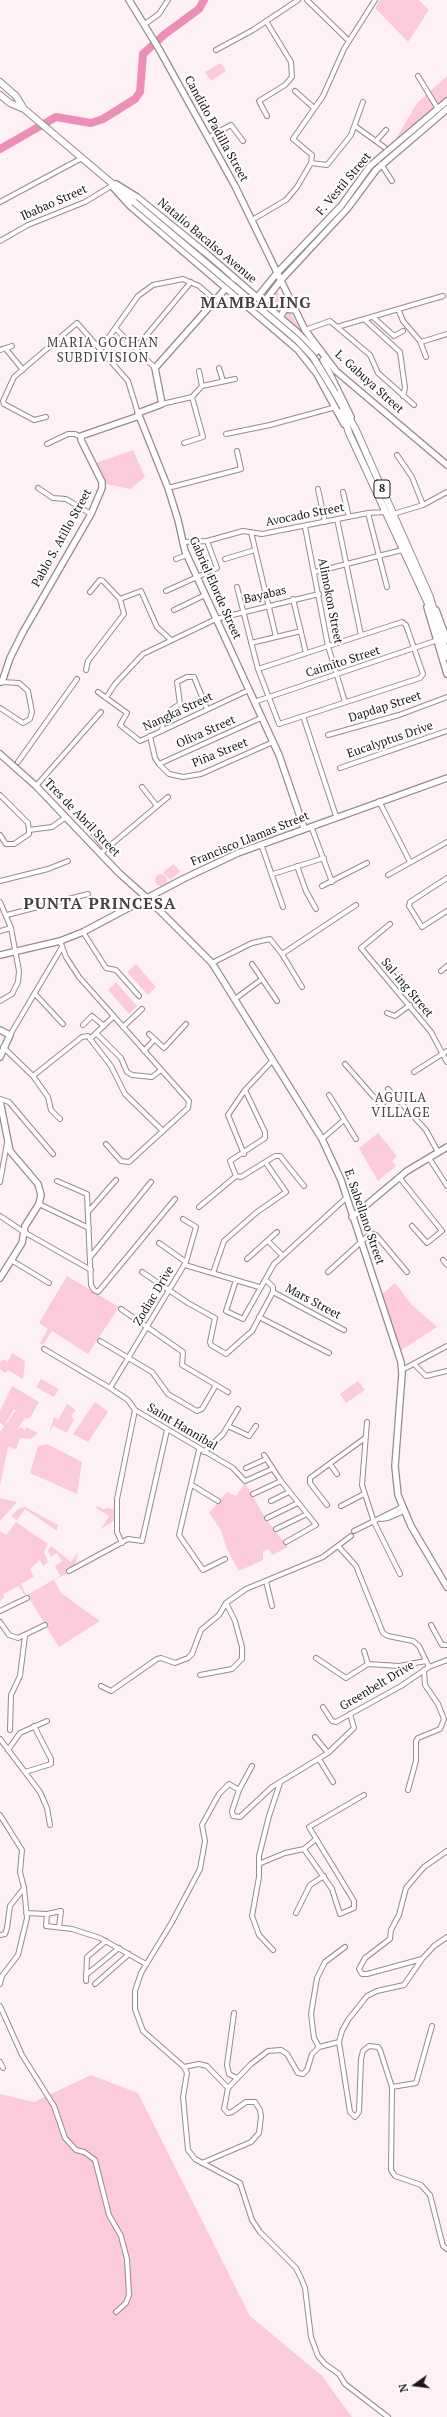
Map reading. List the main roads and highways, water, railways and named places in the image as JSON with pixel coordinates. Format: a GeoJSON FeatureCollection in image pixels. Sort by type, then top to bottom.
{"type":"FeatureCollection","features":[{"type":"Feature","properties":{"kind":"main road","name":"Natalio Bacalso Avenue"},"geometry":{"type":"LineString","coordinates":[[0,82],[16,96],[24,109]]}},
{"type":"Feature","properties":{"kind":"main road","name":"Natalio Bacalso Avenue"},"geometry":{"type":"LineString","coordinates":[[0,95],[10,103],[24,109],[297,340],[313,357],[356,430],[393,514],[427,598],[447,657]]}},
{"type":"Feature","properties":{"kind":"main road","name":"Natalio Bacalso Avenue"},"geometry":{"type":"LineString","coordinates":[[335,393],[349,433],[402,550],[427,598]]}},
{"type":"Feature","properties":{"kind":"waterway"},"geometry":{"type":"LineString","coordinates":[[0,149],[56,117],[91,123],[103,119],[135,99],[140,92],[143,54],[165,34],[199,9],[204,0]]}},
{"type":"Feature","properties":{"kind":"district","name":"MAMBALING"},"geometry":{"type":"Point","coordinates":[256,303]}},
{"type":"Feature","properties":{"kind":"district","name":"MARIA GOCHAN SUBDIVISION"},"geometry":{"type":"Point","coordinates":[103,350]}},
{"type":"Feature","properties":{"kind":"district","name":"PUNTA PRINCESA"},"geometry":{"type":"Point","coordinates":[100,904]}},
{"type":"Feature","properties":{"kind":"district","name":"AGUILA VILLAGE"},"geometry":{"type":"Point","coordinates":[401,1106]}}]}
